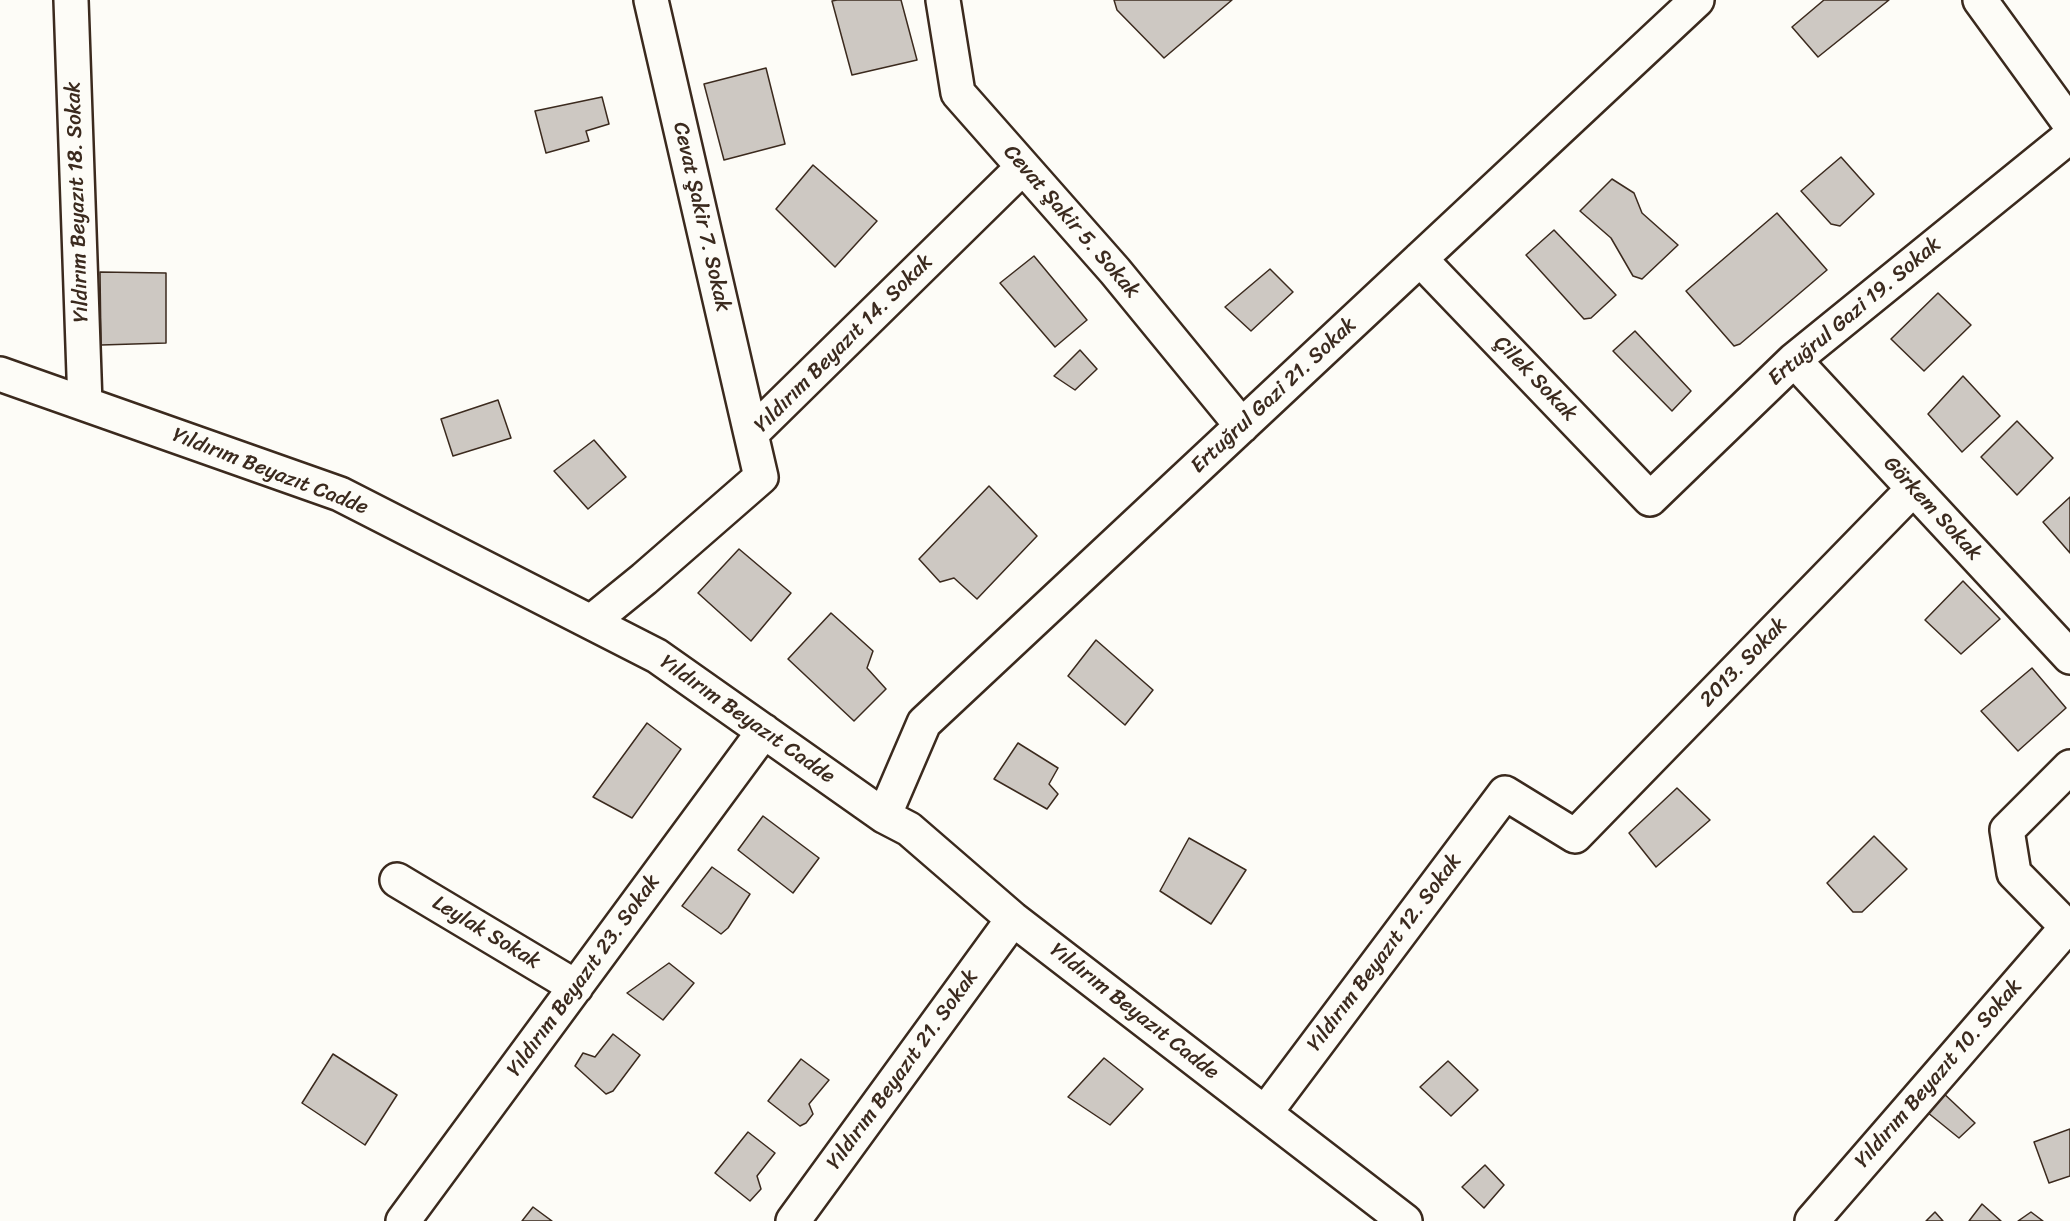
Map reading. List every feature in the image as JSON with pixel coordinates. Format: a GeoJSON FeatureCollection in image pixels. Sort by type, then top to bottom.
{"type":"FeatureCollection","features":[{"type":"Feature","properties":{"kind":"street","name":"Yıldırım Beyazıt 18. Sokak"},"geometry":{"type":"LineString","coordinates":[[71,0],[85,404]]}},
{"type":"Feature","properties":{"kind":"street","name":"Cevat Şakir 7. Sokak"},"geometry":{"type":"LineString","coordinates":[[651,0],[751,434]]}},
{"type":"Feature","properties":{"kind":"street","name":"Cevat Şakir 5. Sokak"},"geometry":{"type":"LineString","coordinates":[[943,0],[958,93],[1114,271],[1242,426]]}},
{"type":"Feature","properties":{"kind":"street","name":"Ertuğrul Gazi 21. Sokak"},"geometry":{"type":"LineString","coordinates":[[884,816],[924,723],[1697,0]]}},
{"type":"Feature","properties":{"kind":"street"},"geometry":{"type":"LineString","coordinates":[[1980,0],[2070,124]]}},
{"type":"Feature","properties":{"kind":"street","name":"Ertuğrul Gazi 19. Sokak"},"geometry":{"type":"LineString","coordinates":[[1650,499],[1794,360],[2070,136]]}},
{"type":"Feature","properties":{"kind":"street","name":"Yıldırım Beyazıt 14. Sokak"},"geometry":{"type":"LineString","coordinates":[[591,622],[761,477],[751,434],[1023,167]]}},
{"type":"Feature","properties":{"kind":"street","name":"Çilek Sokak"},"geometry":{"type":"LineString","coordinates":[[1420,259],[1650,499]]}},
{"type":"Feature","properties":{"kind":"street","name":"Görkem Sokak"},"geometry":{"type":"LineString","coordinates":[[1794,360],[2070,657]]}},
{"type":"Feature","properties":{"kind":"street","name":"Yıldırım Beyazıt Cadde"},"geometry":{"type":"LineString","coordinates":[[0,374],[340,494],[657,656],[884,816],[909,829],[1013,919],[1405,1221]]}},
{"type":"Feature","properties":{"kind":"street","name":"2013. Sokak"},"geometry":{"type":"LineString","coordinates":[[1505,792],[1575,836],[1913,489]]}},
{"type":"Feature","properties":{"kind":"street","name":"Yıldırım Beyazıt 23. Sokak"},"geometry":{"type":"LineString","coordinates":[[403,1221],[764,731]]}},
{"type":"Feature","properties":{"kind":"street"},"geometry":{"type":"LineString","coordinates":[[2068,929],[2014,873],[2007,830],[2070,767]]}},
{"type":"Feature","properties":{"kind":"street","name":"Yıldırım Beyazıt 12. Sokak"},"geometry":{"type":"LineString","coordinates":[[1265,1113],[1505,792]]}},
{"type":"Feature","properties":{"kind":"street","name":"Leylak Sokak"},"geometry":{"type":"LineString","coordinates":[[397,880],[576,987]]}},
{"type":"Feature","properties":{"kind":"street","name":"Yıldırım Beyazıt 21. Sokak"},"geometry":{"type":"LineString","coordinates":[[793,1221],[1013,919]]}},
{"type":"Feature","properties":{"kind":"street","name":"Yıldırım Beyazıt 10. Sokak"},"geometry":{"type":"LineString","coordinates":[[1812,1221],[2068,929]]}},
{"type":"Feature","properties":{"kind":"building"},"geometry":{"type":"Polygon","coordinates":[[[901,0],[917,60],[852,75],[832,1],[901,0]]]}},
{"type":"Feature","properties":{"kind":"building"},"geometry":{"type":"Polygon","coordinates":[[[1114,0],[1232,0],[1164,58],[1117,10],[1114,0]]]}},
{"type":"Feature","properties":{"kind":"building"},"geometry":{"type":"Polygon","coordinates":[[[1824,0],[1889,0],[1818,57],[1792,27],[1824,0]]]}},
{"type":"Feature","properties":{"kind":"building"},"geometry":{"type":"Polygon","coordinates":[[[766,68],[785,144],[724,160],[704,84],[766,68]]]}},
{"type":"Feature","properties":{"kind":"building"},"geometry":{"type":"Polygon","coordinates":[[[602,97],[609,124],[586,131],[589,141],[546,153],[535,111],[602,97]]]}},
{"type":"Feature","properties":{"kind":"building"},"geometry":{"type":"Polygon","coordinates":[[[1841,157],[1874,194],[1840,226],[1831,224],[1801,191],[1841,157]]]}},
{"type":"Feature","properties":{"kind":"building"},"geometry":{"type":"Polygon","coordinates":[[[813,165],[877,221],[835,267],[776,209],[813,165]]]}},
{"type":"Feature","properties":{"kind":"building"},"geometry":{"type":"Polygon","coordinates":[[[1612,179],[1634,193],[1642,213],[1678,245],[1642,279],[1633,276],[1611,238],[1580,211],[1612,179]]]}},
{"type":"Feature","properties":{"kind":"building"},"geometry":{"type":"Polygon","coordinates":[[[1777,213],[1827,270],[1740,344],[1734,346],[1686,291],[1777,213]]]}},
{"type":"Feature","properties":{"kind":"building"},"geometry":{"type":"Polygon","coordinates":[[[1554,230],[1616,295],[1591,318],[1584,319],[1526,255],[1554,230]]]}},
{"type":"Feature","properties":{"kind":"building"},"geometry":{"type":"Polygon","coordinates":[[[1034,256],[1087,320],[1055,347],[1000,283],[1034,256]]]}},
{"type":"Feature","properties":{"kind":"building"},"geometry":{"type":"Polygon","coordinates":[[[1270,269],[1293,292],[1251,331],[1225,307],[1270,269]]]}},
{"type":"Feature","properties":{"kind":"building"},"geometry":{"type":"Polygon","coordinates":[[[100,272],[166,273],[166,343],[101,345],[100,272]]]}},
{"type":"Feature","properties":{"kind":"building"},"geometry":{"type":"Polygon","coordinates":[[[1938,293],[1971,325],[1924,371],[1891,339],[1938,293]]]}},
{"type":"Feature","properties":{"kind":"building"},"geometry":{"type":"Polygon","coordinates":[[[1635,331],[1691,391],[1672,411],[1613,351],[1635,331]]]}},
{"type":"Feature","properties":{"kind":"building"},"geometry":{"type":"Polygon","coordinates":[[[1080,350],[1097,369],[1075,390],[1054,376],[1080,350]]]}},
{"type":"Feature","properties":{"kind":"building"},"geometry":{"type":"Polygon","coordinates":[[[1963,376],[2000,416],[1962,452],[1928,414],[1963,376]]]}},
{"type":"Feature","properties":{"kind":"building"},"geometry":{"type":"Polygon","coordinates":[[[498,400],[511,438],[453,456],[441,419],[498,400]]]}},
{"type":"Feature","properties":{"kind":"building"},"geometry":{"type":"Polygon","coordinates":[[[2017,421],[2053,458],[2017,495],[1981,457],[2017,421]]]}},
{"type":"Feature","properties":{"kind":"building"},"geometry":{"type":"Polygon","coordinates":[[[594,440],[626,477],[588,509],[554,471],[594,440]]]}},
{"type":"Feature","properties":{"kind":"building"},"geometry":{"type":"Polygon","coordinates":[[[989,486],[1037,536],[977,599],[954,578],[940,582],[919,559],[989,486]]]}},
{"type":"Feature","properties":{"kind":"building"},"geometry":{"type":"Polygon","coordinates":[[[2070,497],[2070,553],[2043,522],[2070,497]]]}},
{"type":"Feature","properties":{"kind":"building"},"geometry":{"type":"Polygon","coordinates":[[[739,549],[791,593],[751,641],[698,593],[739,549]]]}},
{"type":"Feature","properties":{"kind":"building"},"geometry":{"type":"Polygon","coordinates":[[[1963,581],[2000,619],[1961,654],[1925,620],[1963,581]]]}},
{"type":"Feature","properties":{"kind":"building"},"geometry":{"type":"Polygon","coordinates":[[[831,613],[873,651],[867,668],[886,689],[854,721],[788,659],[831,613]]]}},
{"type":"Feature","properties":{"kind":"building"},"geometry":{"type":"Polygon","coordinates":[[[1096,640],[1153,690],[1125,725],[1068,676],[1096,640]]]}},
{"type":"Feature","properties":{"kind":"building"},"geometry":{"type":"Polygon","coordinates":[[[2032,668],[2066,708],[2018,751],[1981,711],[2032,668]]]}},
{"type":"Feature","properties":{"kind":"building"},"geometry":{"type":"Polygon","coordinates":[[[647,723],[681,749],[632,818],[593,797],[647,723]]]}},
{"type":"Feature","properties":{"kind":"building"},"geometry":{"type":"Polygon","coordinates":[[[1018,743],[1058,768],[1049,784],[1058,794],[1047,809],[994,779],[1018,743]]]}},
{"type":"Feature","properties":{"kind":"building"},"geometry":{"type":"Polygon","coordinates":[[[1677,788],[1710,820],[1656,867],[1629,833],[1677,788]]]}},
{"type":"Feature","properties":{"kind":"building"},"geometry":{"type":"Polygon","coordinates":[[[763,816],[819,858],[793,893],[738,850],[763,816]]]}},
{"type":"Feature","properties":{"kind":"building"},"geometry":{"type":"Polygon","coordinates":[[[1874,836],[1907,869],[1862,912],[1853,912],[1827,883],[1874,836]]]}},
{"type":"Feature","properties":{"kind":"building"},"geometry":{"type":"Polygon","coordinates":[[[1189,838],[1246,870],[1211,924],[1160,891],[1189,838]]]}},
{"type":"Feature","properties":{"kind":"building"},"geometry":{"type":"Polygon","coordinates":[[[712,867],[750,894],[728,928],[721,934],[682,906],[712,867]]]}},
{"type":"Feature","properties":{"kind":"building"},"geometry":{"type":"Polygon","coordinates":[[[669,963],[694,983],[663,1020],[627,993],[669,963]]]}},
{"type":"Feature","properties":{"kind":"building"},"geometry":{"type":"Polygon","coordinates":[[[613,1034],[640,1055],[613,1091],[606,1094],[575,1066],[583,1053],[595,1057],[613,1034]]]}},
{"type":"Feature","properties":{"kind":"building"},"geometry":{"type":"Polygon","coordinates":[[[333,1054],[397,1095],[365,1145],[302,1103],[333,1054]]]}},
{"type":"Feature","properties":{"kind":"building"},"geometry":{"type":"Polygon","coordinates":[[[1104,1058],[1143,1089],[1110,1125],[1068,1097],[1104,1058]]]}},
{"type":"Feature","properties":{"kind":"building"},"geometry":{"type":"Polygon","coordinates":[[[801,1059],[829,1080],[809,1104],[813,1114],[806,1123],[800,1126],[768,1101],[801,1059]]]}},
{"type":"Feature","properties":{"kind":"building"},"geometry":{"type":"Polygon","coordinates":[[[1448,1061],[1478,1090],[1451,1116],[1420,1087],[1448,1061]]]}},
{"type":"Feature","properties":{"kind":"building"},"geometry":{"type":"Polygon","coordinates":[[[1940,1090],[1975,1123],[1959,1138],[1922,1108],[1940,1090]]]}},
{"type":"Feature","properties":{"kind":"building"},"geometry":{"type":"Polygon","coordinates":[[[2070,1129],[2070,1176],[2049,1183],[2034,1142],[2070,1129]]]}},
{"type":"Feature","properties":{"kind":"building"},"geometry":{"type":"Polygon","coordinates":[[[748,1132],[775,1153],[757,1176],[761,1189],[750,1201],[715,1173],[748,1132]]]}},
{"type":"Feature","properties":{"kind":"building"},"geometry":{"type":"Polygon","coordinates":[[[1485,1165],[1504,1185],[1484,1208],[1462,1187],[1485,1165]]]}},
{"type":"Feature","properties":{"kind":"building"},"geometry":{"type":"Polygon","coordinates":[[[1982,1204],[2001,1221],[1969,1221],[1982,1204]]]}},
{"type":"Feature","properties":{"kind":"building"},"geometry":{"type":"Polygon","coordinates":[[[533,1207],[552,1221],[522,1221],[533,1207]]]}},
{"type":"Feature","properties":{"kind":"building"},"geometry":{"type":"Polygon","coordinates":[[[1935,1212],[1943,1221],[1926,1221],[1935,1212]]]}},
{"type":"Feature","properties":{"kind":"building"},"geometry":{"type":"Polygon","coordinates":[[[2031,1212],[2043,1221],[2018,1221],[2031,1212]]]}}]}
